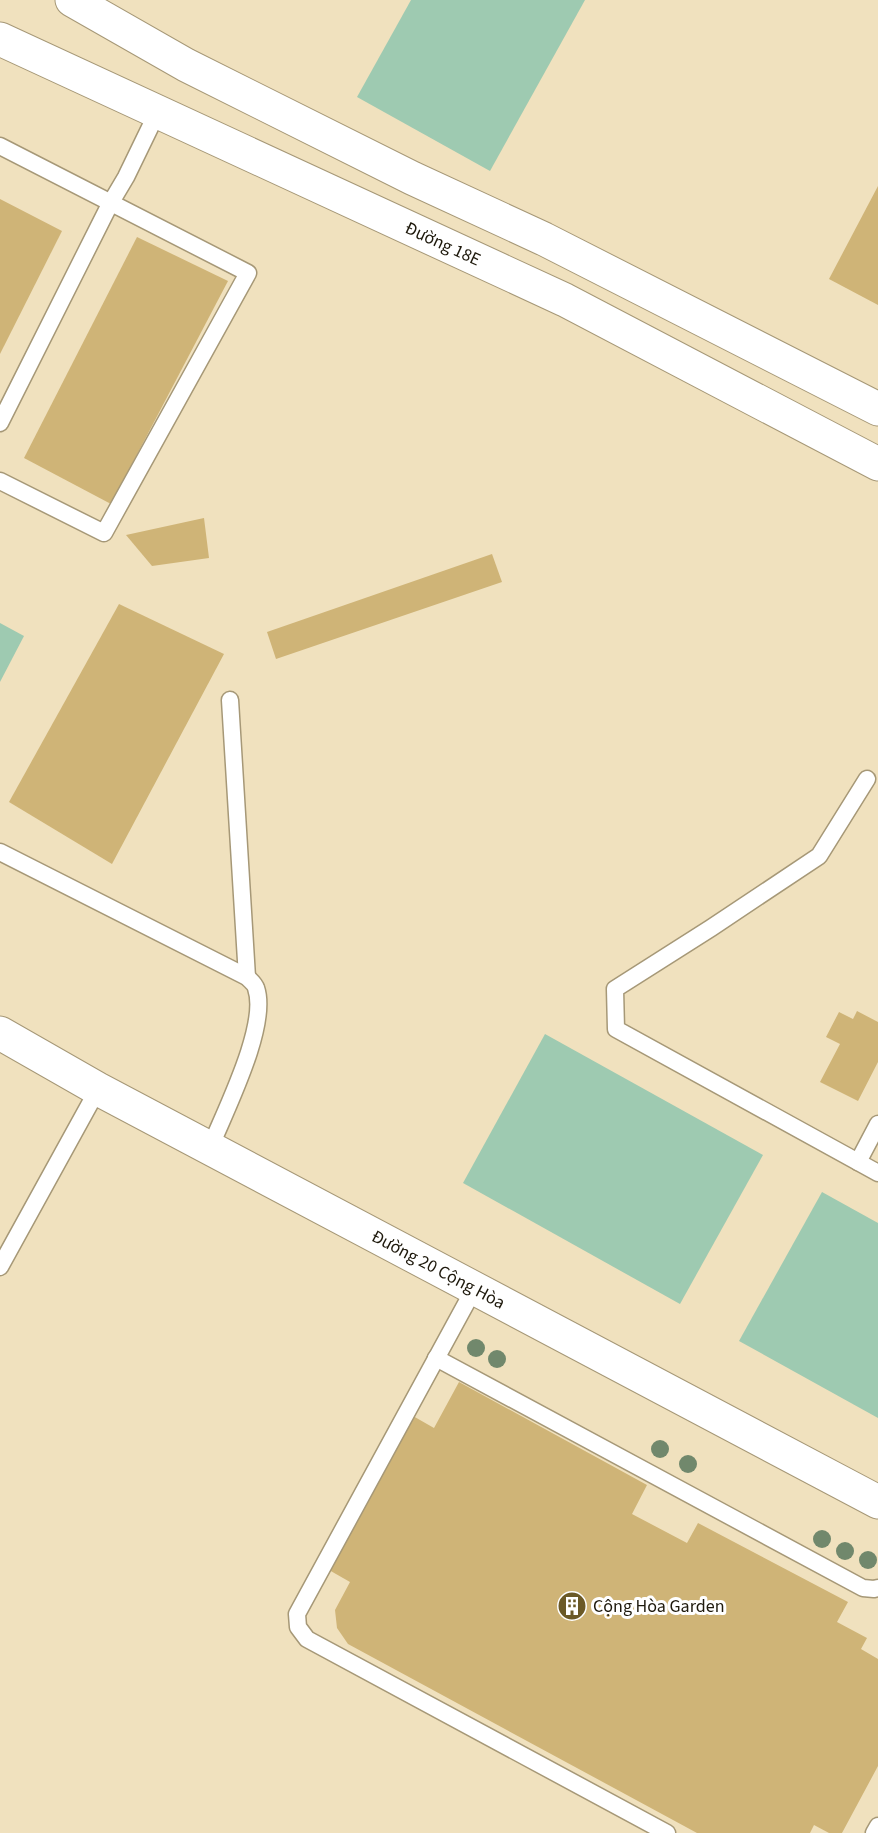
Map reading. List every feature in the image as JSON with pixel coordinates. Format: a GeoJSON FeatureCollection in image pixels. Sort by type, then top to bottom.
{"type":"FeatureCollection","features":[{"type":"Feature","properties":{"kind":"main road"},"geometry":{"type":"LineString","coordinates":[[72,0],[186,65],[412,178],[544,239],[878,409]]}},
{"type":"Feature","properties":{"kind":"main road","name":"Đường 18E"},"geometry":{"type":"LineString","coordinates":[[0,39],[564,300],[878,464]]}},
{"type":"Feature","properties":{"kind":"main road"},"geometry":{"type":"LineString","coordinates":[[389,219],[412,178]]}},
{"type":"Feature","properties":{"kind":"main road","name":"Đường 20 Cộng Hòa"},"geometry":{"type":"LineString","coordinates":[[0,1033],[98,1089],[878,1502]]}},
{"type":"Feature","properties":{"kind":"lane"},"geometry":{"type":"LineString","coordinates":[[0,423],[158,111]]}},
{"type":"Feature","properties":{"kind":"lane"},"geometry":{"type":"LineString","coordinates":[[0,146],[248,273],[104,533],[0,481]]}},
{"type":"Feature","properties":{"kind":"lane"},"geometry":{"type":"LineString","coordinates":[[230,700],[247,977]]}},
{"type":"Feature","properties":{"kind":"lane"},"geometry":{"type":"LineString","coordinates":[[867,779],[819,856],[615,989],[616,1029],[878,1173]]}},
{"type":"Feature","properties":{"kind":"lane"},"geometry":{"type":"LineString","coordinates":[[0,852],[247,977],[256,987],[259,1012],[253,1042],[210,1148]]}},
{"type":"Feature","properties":{"kind":"lane"},"geometry":{"type":"LineString","coordinates":[[0,1267],[98,1089]]}},
{"type":"Feature","properties":{"kind":"lane"},"geometry":{"type":"LineString","coordinates":[[858,1162],[878,1124]]}},
{"type":"Feature","properties":{"kind":"lane"},"geometry":{"type":"LineString","coordinates":[[474,1289],[297,1614],[298,1627],[307,1639],[667,1833]]}},
{"type":"Feature","properties":{"kind":"lane"},"geometry":{"type":"LineString","coordinates":[[436,1358],[863,1588],[878,1588]]}},
{"type":"Feature","properties":{"kind":"lane"},"geometry":{"type":"LineString","coordinates":[[874,1833],[878,1826]]}},
{"type":"Feature","properties":{"kind":"green space"},"geometry":{"type":"Polygon","coordinates":[[[411,0],[585,0],[490,171],[357,97],[411,0]]]}},
{"type":"Feature","properties":{"kind":"green space"},"geometry":{"type":"Polygon","coordinates":[[[0,623],[24,636],[0,682],[0,623]]]}},
{"type":"Feature","properties":{"kind":"green space"},"geometry":{"type":"Polygon","coordinates":[[[545,1034],[763,1155],[680,1304],[463,1183],[545,1034]]]}},
{"type":"Feature","properties":{"kind":"green space"},"geometry":{"type":"Polygon","coordinates":[[[822,1192],[878,1223],[878,1418],[739,1341],[822,1192]]]}},
{"type":"Feature","properties":{"kind":"building"},"geometry":{"type":"Polygon","coordinates":[[[878,186],[878,305],[829,279],[878,186]]]}},
{"type":"Feature","properties":{"kind":"building"},"geometry":{"type":"Polygon","coordinates":[[[0,199],[62,231],[0,354],[0,199]]]}},
{"type":"Feature","properties":{"kind":"building"},"geometry":{"type":"Polygon","coordinates":[[[137,237],[228,281],[111,504],[24,458],[137,237]]]}},
{"type":"Feature","properties":{"kind":"building"},"geometry":{"type":"Polygon","coordinates":[[[204,518],[209,558],[152,566],[126,535],[204,518]]]}},
{"type":"Feature","properties":{"kind":"building"},"geometry":{"type":"Polygon","coordinates":[[[492,554],[502,582],[276,659],[267,632],[492,554]]]}},
{"type":"Feature","properties":{"kind":"building"},"geometry":{"type":"Polygon","coordinates":[[[119,604],[224,654],[112,864],[9,802],[119,604]]]}},
{"type":"Feature","properties":{"kind":"building"},"geometry":{"type":"Polygon","coordinates":[[[857,1011],[878,1022],[878,1062],[858,1101],[820,1082],[840,1044],[826,1037],[839,1012],[853,1019],[857,1011]]]}},
{"type":"Feature","properties":{"kind":"building","name":"Cộng Hòa Garden"},"geometry":{"type":"Polygon","coordinates":[[[459,1382],[647,1485],[632,1514],[687,1543],[698,1523],[848,1602],[837,1622],[867,1638],[861,1649],[878,1659],[878,1766],[842,1833],[829,1833],[814,1825],[810,1833],[697,1833],[348,1644],[337,1628],[335,1610],[350,1582],[329,1570],[413,1416],[434,1428],[459,1382]]]}},
{"type":"Feature","properties":{"kind":"place","name":"Cộng Hòa Garden"},"geometry":{"type":"Point","coordinates":[572,1606]}}]}
